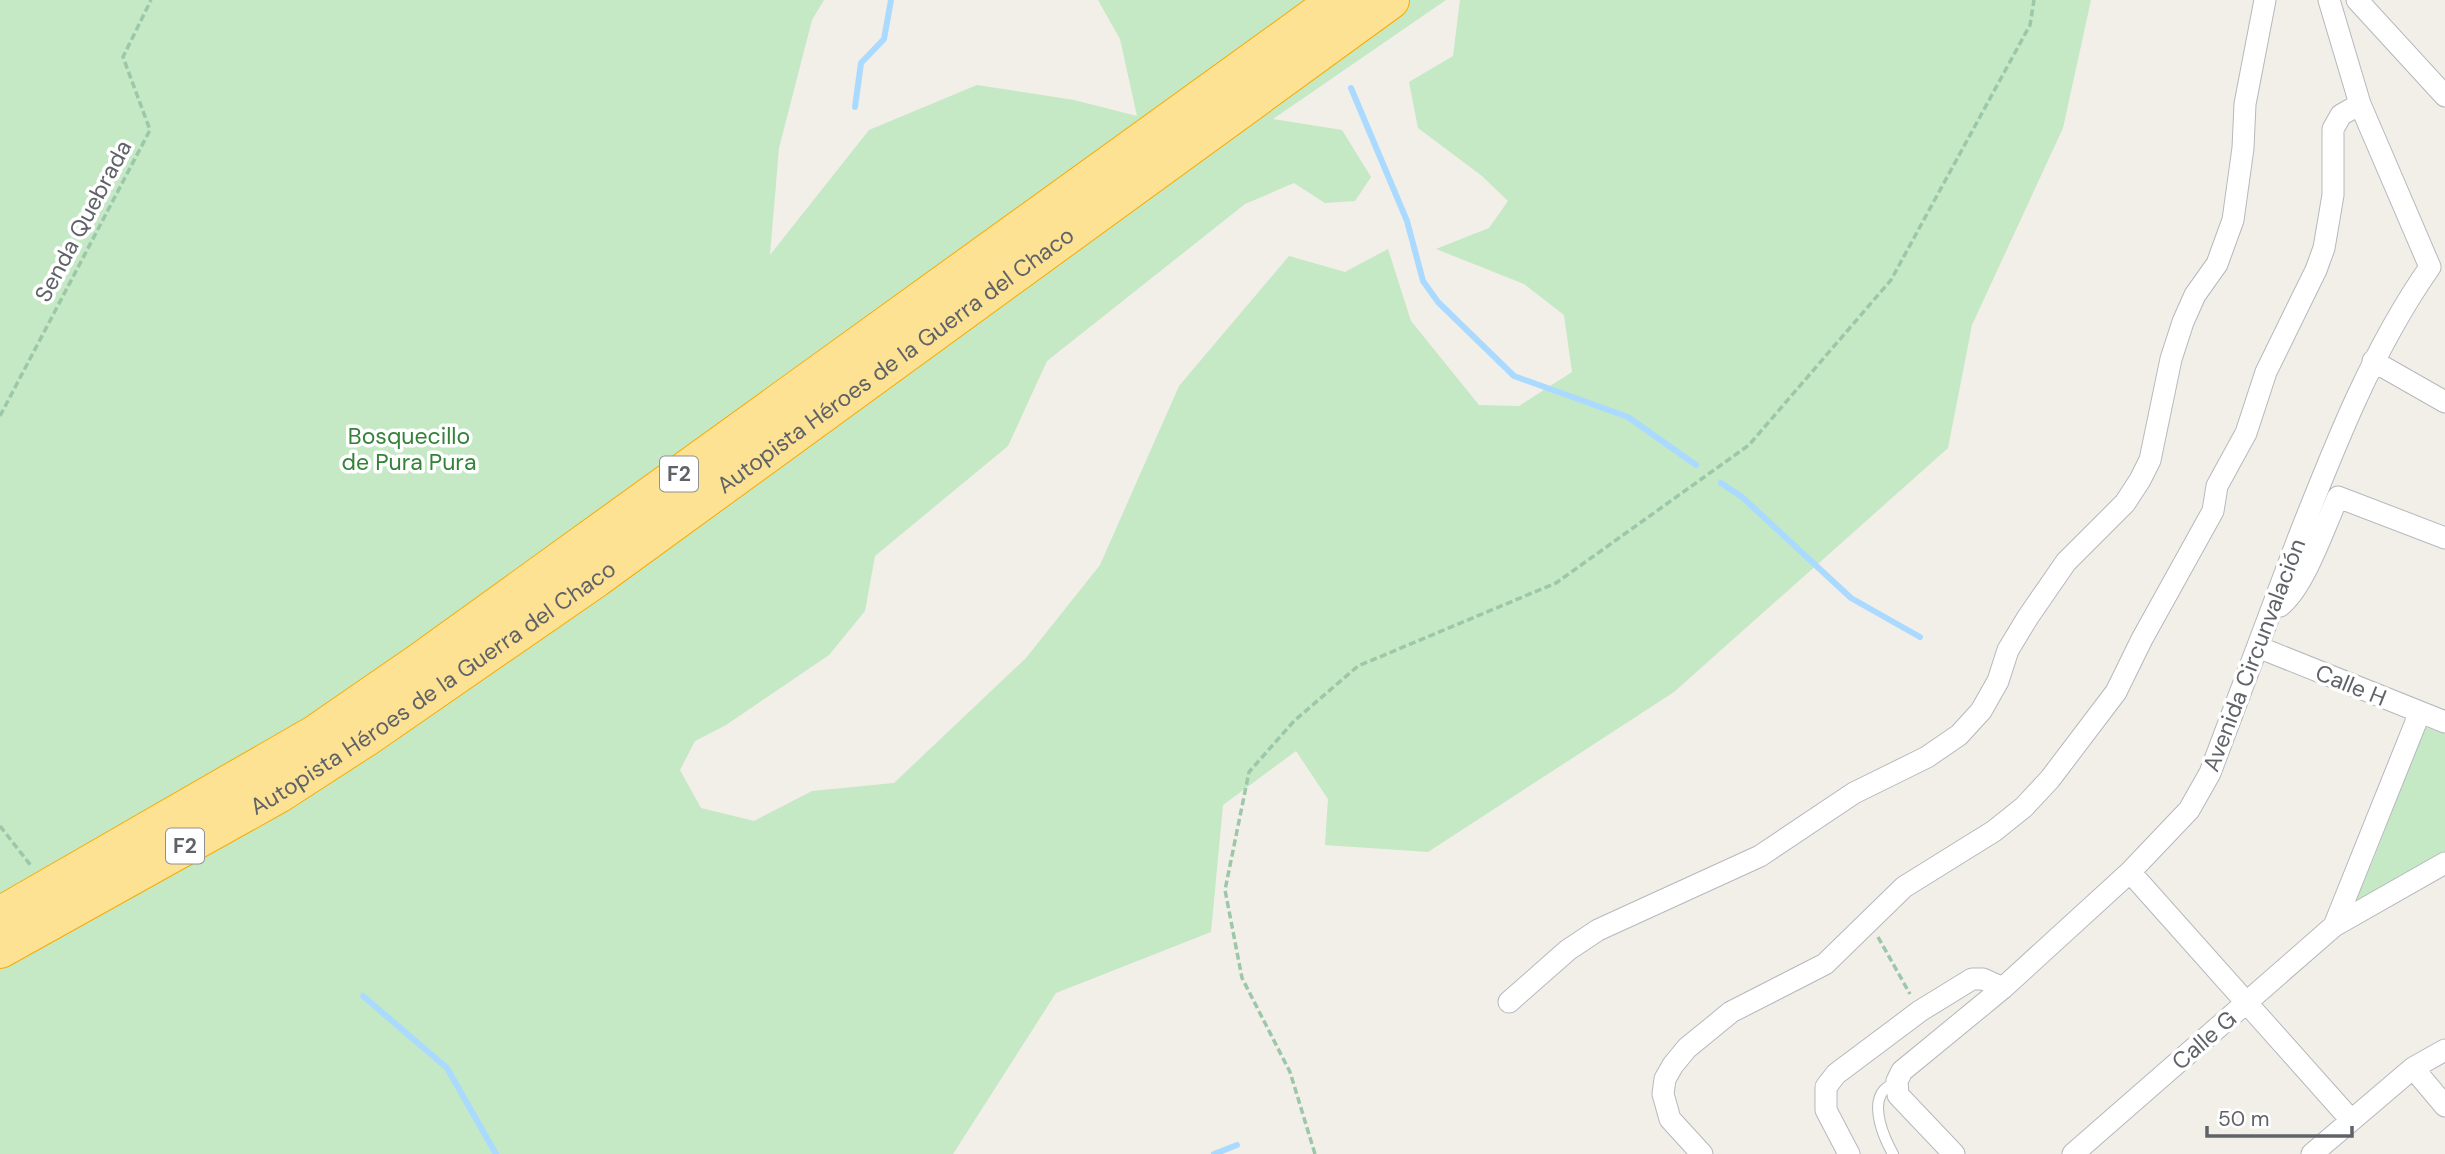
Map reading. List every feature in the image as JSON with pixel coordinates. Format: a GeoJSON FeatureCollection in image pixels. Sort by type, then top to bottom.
{"type":"FeatureCollection","features":[{"type":"Feature","properties":{"kind":"highway","name":"Autopista Héroes de la Guerra del Chaco"},"geometry":{"type":"LineString","coordinates":[[0,916],[316,734],[408,671],[1338,0]]}},
{"type":"Feature","properties":{"kind":"highway","name":"Autopista Héroes de la Guerra del Chaco"},"geometry":{"type":"LineString","coordinates":[[0,949],[278,794],[366,737],[596,578],[1390,0]]}},
{"type":"Feature","properties":{"kind":"street"},"geometry":{"type":"LineString","coordinates":[[1509,1002],[1568,950],[1598,930],[1760,856],[1854,793],[1927,757],[1959,735],[1981,711],[1998,681],[2008,650],[2028,617],[2066,562],[2125,503],[2150,460],[2171,359],[2183,322],[2195,295],[2217,264],[2233,219],[2243,148],[2245,104],[2265,0]]}},
{"type":"Feature","properties":{"kind":"street","name":"Avenida Circunvalación"},"geometry":{"type":"LineString","coordinates":[[1898,1081],[1902,1071],[2003,988],[2130,872],[2189,810],[2210,773],[2338,439],[2374,361],[2408,299],[2438,271],[2360,104],[2329,0]]}},
{"type":"Feature","properties":{"kind":"street"},"geometry":{"type":"LineString","coordinates":[[2357,0],[2445,96]]}},
{"type":"Feature","properties":{"kind":"street"},"geometry":{"type":"LineString","coordinates":[[1702,1154],[1670,1119],[1663,1094],[1665,1079],[1687,1048],[1731,1012],[1825,964],[1904,887],[1994,831],[2024,807],[2050,779],[2116,692],[2142,639],[2213,511],[2217,485],[2246,433],[2266,372],[2316,270],[2324,248],[2333,195],[2333,129],[2341,115],[2360,104]]}},
{"type":"Feature","properties":{"kind":"street"},"geometry":{"type":"LineString","coordinates":[[2374,361],[2445,402]]}},
{"type":"Feature","properties":{"kind":"street"},"geometry":{"type":"LineString","coordinates":[[2270,614],[2287,601],[2302,577],[2338,497],[2445,538]]}},
{"type":"Feature","properties":{"kind":"street","name":"Calle H"},"geometry":{"type":"LineString","coordinates":[[2258,647],[2445,722]]}},
{"type":"Feature","properties":{"kind":"street","name":"Calle G"},"geometry":{"type":"LineString","coordinates":[[2334,926],[2420,712]]}},
{"type":"Feature","properties":{"kind":"street","name":"Calle G"},"geometry":{"type":"LineString","coordinates":[[2073,1154],[2334,926],[2445,863]]}},
{"type":"Feature","properties":{"kind":"street"},"geometry":{"type":"LineString","coordinates":[[2130,872],[2351,1120]]}},
{"type":"Feature","properties":{"kind":"street"},"geometry":{"type":"LineString","coordinates":[[1849,1154],[1826,1110],[1826,1087],[1836,1074],[1920,1011],[1972,979],[1983,979],[2003,988]]}},
{"type":"Feature","properties":{"kind":"street"},"geometry":{"type":"LineString","coordinates":[[2312,1154],[2413,1068],[2445,1050]]}},
{"type":"Feature","properties":{"kind":"street"},"geometry":{"type":"LineString","coordinates":[[2413,1068],[2445,1106]]}},
{"type":"Feature","properties":{"kind":"street"},"geometry":{"type":"LineString","coordinates":[[1898,1081],[1898,1095],[1954,1154]]}},
{"type":"Feature","properties":{"kind":"lane"},"geometry":{"type":"LineString","coordinates":[[1893,1154],[1878,1110],[1884,1089],[1898,1081]]}},
{"type":"Feature","properties":{"kind":"path","name":"Senda Quebrada"},"geometry":{"type":"LineString","coordinates":[[0,416],[150,130],[123,57],[151,0]]}},
{"type":"Feature","properties":{"kind":"path"},"geometry":{"type":"LineString","coordinates":[[1315,1154],[1290,1072],[1242,978],[1225,890],[1249,772],[1294,721],[1358,666],[1556,583],[1749,445],[1891,280],[2030,25],[2034,0]]}},
{"type":"Feature","properties":{"kind":"path"},"geometry":{"type":"LineString","coordinates":[[0,826],[48,888]]}},
{"type":"Feature","properties":{"kind":"path"},"geometry":{"type":"LineString","coordinates":[[1869,921],[1920,1011]]}},
{"type":"Feature","properties":{"kind":"green space","name":"Bosquecillo de Pura Pura"},"geometry":{"type":"Polygon","coordinates":[[[0,0],[824,0],[812,20],[779,148],[770,255],[869,130],[977,85],[1074,100],[1137,116],[1120,39],[1098,0],[1446,0],[1273,119],[1342,130],[1371,177],[1355,201],[1325,203],[1294,183],[1245,204],[1047,361],[1008,446],[875,556],[865,611],[829,655],[726,725],[695,741],[680,770],[701,808],[754,821],[812,791],[894,783],[1026,658],[1100,565],[1179,386],[1289,256],[1345,272],[1388,249],[1411,321],[1479,405],[1519,406],[1572,372],[1564,315],[1524,284],[1436,249],[1489,228],[1508,201],[1482,176],[1418,128],[1409,82],[1453,56],[1460,0],[2091,0],[2063,128],[1972,325],[1948,448],[1674,692],[1428,852],[1325,845],[1328,799],[1296,751],[1223,805],[1211,932],[1056,993],[953,1154],[0,1154],[0,0]]]}},
{"type":"Feature","properties":{"kind":"green space"},"geometry":{"type":"Polygon","coordinates":[[[2425,727],[2445,734],[2445,855],[2350,911],[2374,858],[2425,727]]]}},
{"type":"Feature","properties":{"kind":"waterway"},"geometry":{"type":"LineString","coordinates":[[855,107],[861,63],[884,39],[891,0]]}},
{"type":"Feature","properties":{"kind":"waterway"},"geometry":{"type":"LineString","coordinates":[[1351,88],[1407,221],[1423,281],[1438,302],[1514,376],[1628,417],[1696,465]]}},
{"type":"Feature","properties":{"kind":"waterway"},"geometry":{"type":"LineString","coordinates":[[1721,483],[1742,497],[1851,598],[1920,637]]}},
{"type":"Feature","properties":{"kind":"waterway"},"geometry":{"type":"LineString","coordinates":[[363,996],[447,1068],[496,1154]]}},
{"type":"Feature","properties":{"kind":"waterway"},"geometry":{"type":"LineString","coordinates":[[1214,1154],[1237,1145]]}}]}
